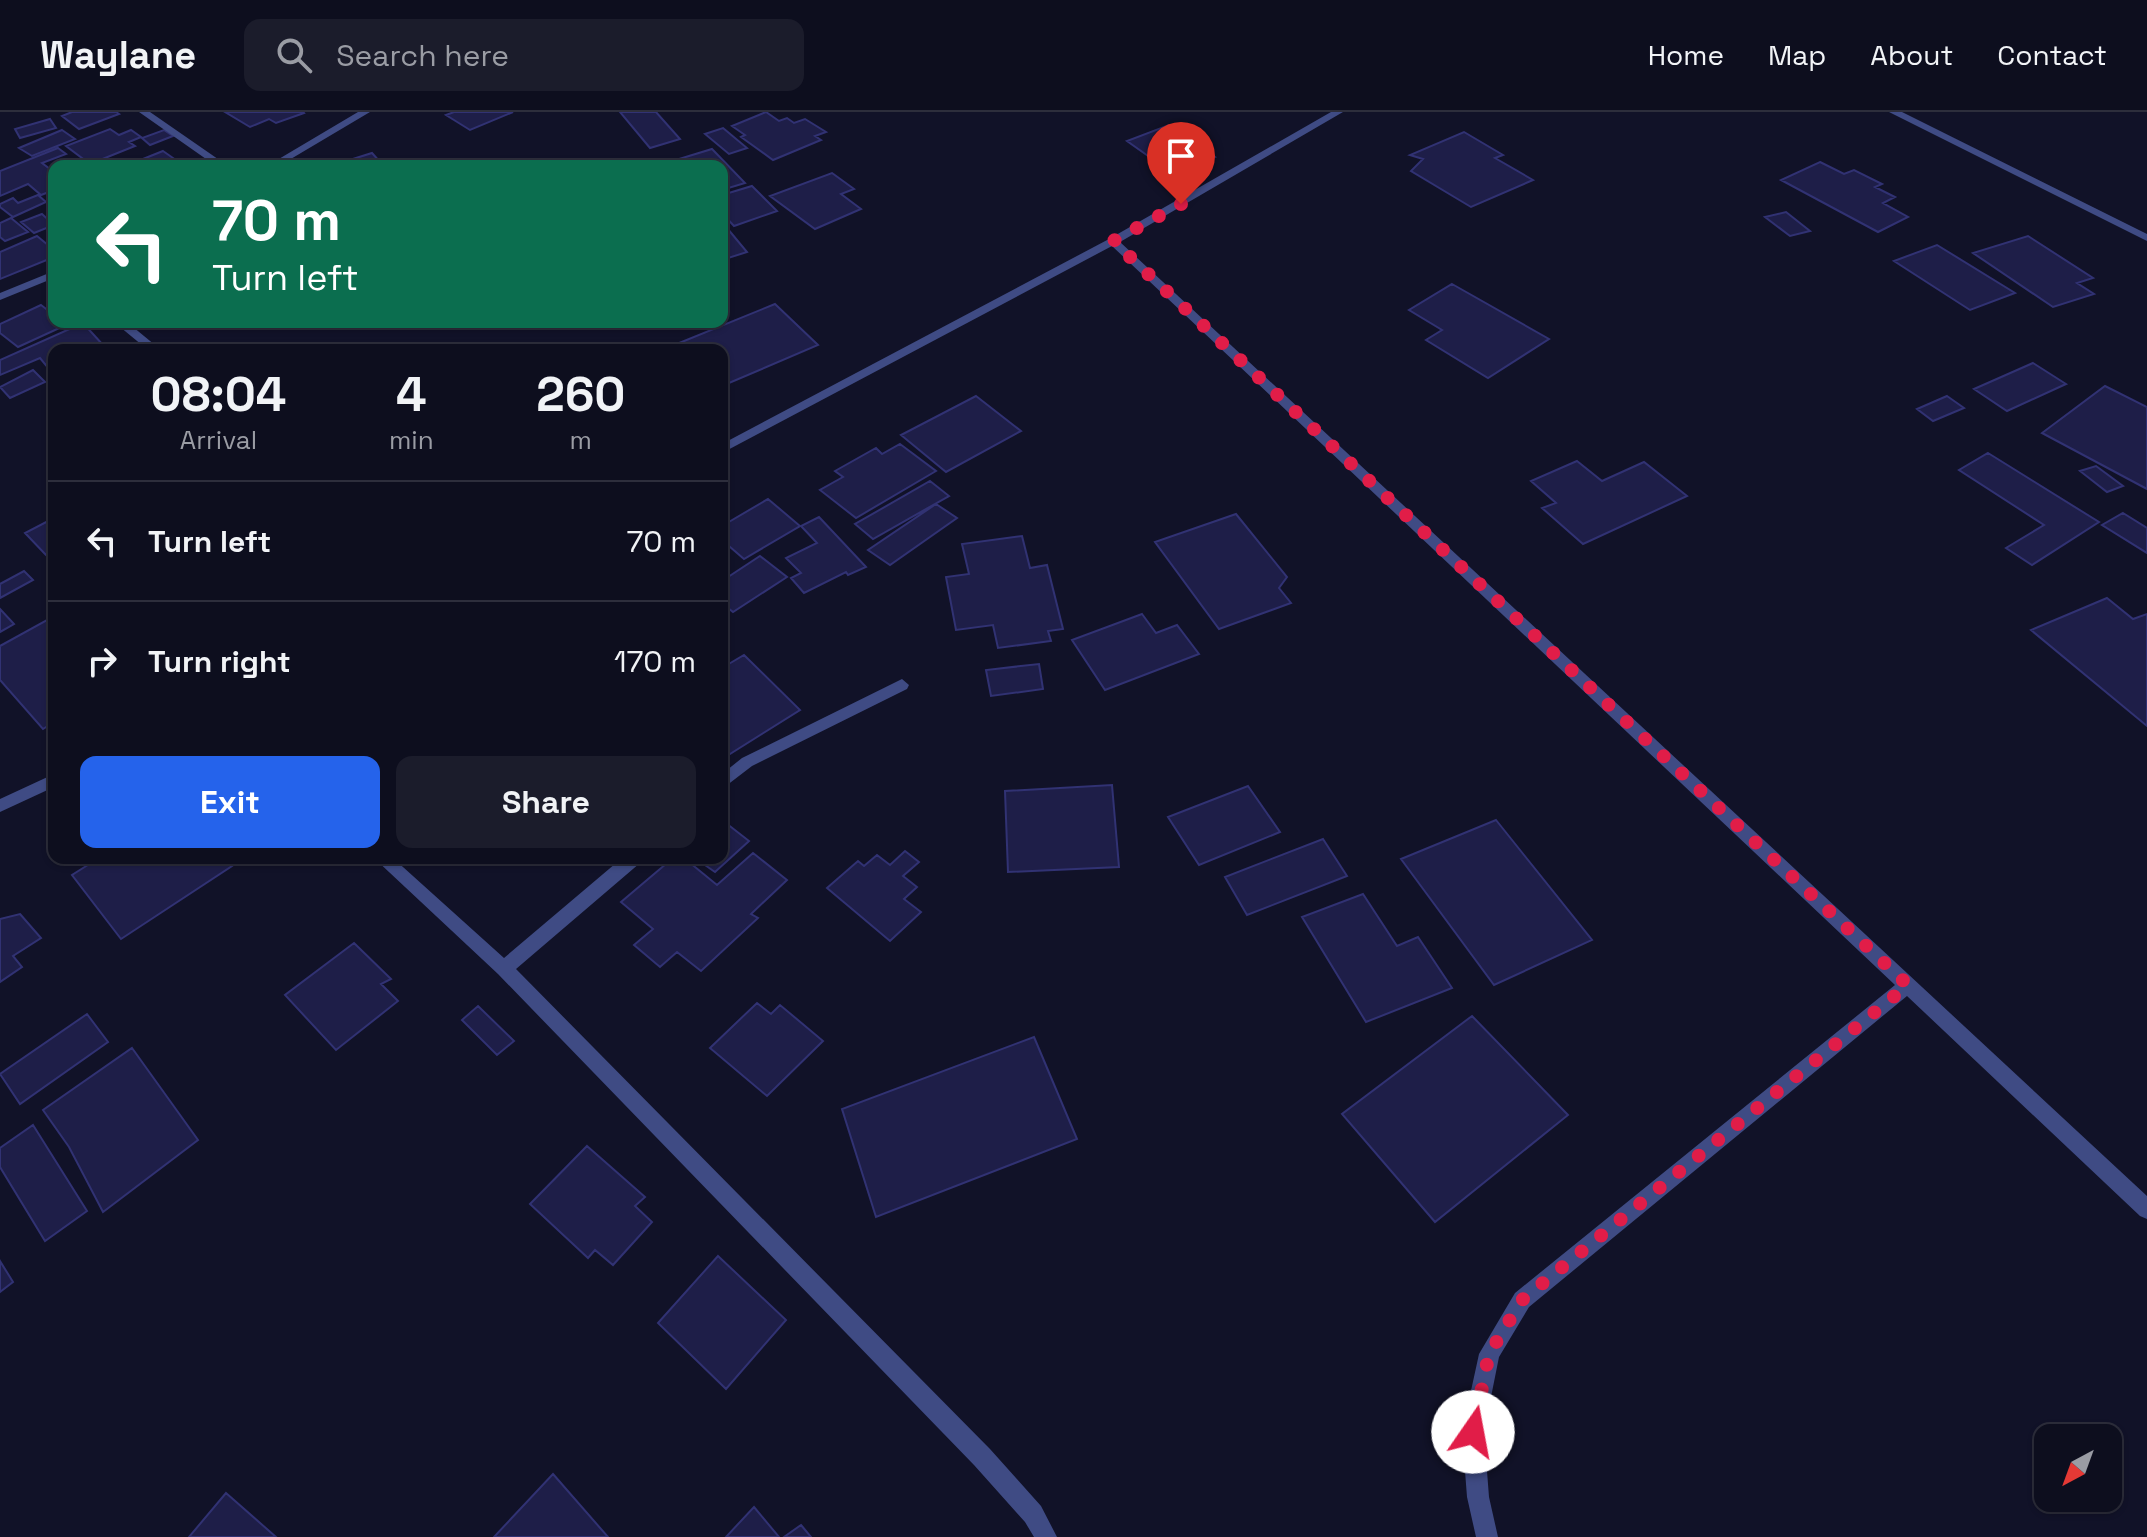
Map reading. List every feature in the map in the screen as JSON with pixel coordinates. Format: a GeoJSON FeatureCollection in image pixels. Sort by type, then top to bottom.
{"type":"FeatureCollection","features":[{"type":"Feature","properties":{"kind":"street"},"geometry":{"type":"LineString","coordinates":[[144,112],[214,160]]}},
{"type":"Feature","properties":{"kind":"street"},"geometry":{"type":"LineString","coordinates":[[282,160],[365,112]]}},
{"type":"Feature","properties":{"kind":"street"},"geometry":{"type":"LineString","coordinates":[[728,446],[1113,241],[1338,112]]}},
{"type":"Feature","properties":{"kind":"street"},"geometry":{"type":"LineString","coordinates":[[1894,112],[2147,238]]}},
{"type":"Feature","properties":{"kind":"street"},"geometry":{"type":"LineString","coordinates":[[1113,241],[2147,1209]]}},
{"type":"Feature","properties":{"kind":"street"},"geometry":{"type":"LineString","coordinates":[[0,297],[48,277]]}},
{"type":"Feature","properties":{"kind":"street"},"geometry":{"type":"LineString","coordinates":[[128,328],[148,344]]}},
{"type":"Feature","properties":{"kind":"street"},"geometry":{"type":"LineString","coordinates":[[728,778],[747,762],[902,685]]}},
{"type":"Feature","properties":{"kind":"street"},"geometry":{"type":"LineString","coordinates":[[0,806],[48,783]]}},
{"type":"Feature","properties":{"kind":"street"},"geometry":{"type":"LineString","coordinates":[[389,864],[504,969],[982,1457],[1033,1514],[1046,1537]]}},
{"type":"Feature","properties":{"kind":"street"},"geometry":{"type":"LineString","coordinates":[[504,969],[627,864]]}},
{"type":"Feature","properties":{"kind":"street"},"geometry":{"type":"LineString","coordinates":[[1487,1537],[1478,1497],[1473,1432],[1489,1354],[1522,1300],[1908,985]]}},
{"type":"Feature","properties":{"kind":"building"},"geometry":{"type":"Polygon","coordinates":[[[72,112],[119,114],[79,129],[62,116],[72,112]]]}},
{"type":"Feature","properties":{"kind":"building"},"geometry":{"type":"Polygon","coordinates":[[[225,112],[304,113],[276,123],[269,119],[250,127],[225,112]]]}},
{"type":"Feature","properties":{"kind":"building"},"geometry":{"type":"Polygon","coordinates":[[[454,112],[513,112],[470,130],[446,115],[454,112]]]}},
{"type":"Feature","properties":{"kind":"building"},"geometry":{"type":"Polygon","coordinates":[[[620,112],[656,112],[680,139],[650,148],[620,112]]]}},
{"type":"Feature","properties":{"kind":"building"},"geometry":{"type":"Polygon","coordinates":[[[766,112],[779,121],[787,118],[794,123],[805,119],[826,132],[815,136],[821,140],[773,160],[741,137],[745,135],[732,126],[766,112]]]}},
{"type":"Feature","properties":{"kind":"building"},"geometry":{"type":"Polygon","coordinates":[[[50,119],[56,128],[20,138],[15,129],[50,119]]]}},
{"type":"Feature","properties":{"kind":"building"},"geometry":{"type":"Polygon","coordinates":[[[1169,125],[1215,157],[1172,173],[1127,141],[1169,125]]]}},
{"type":"Feature","properties":{"kind":"building"},"geometry":{"type":"Polygon","coordinates":[[[723,128],[747,148],[729,154],[705,134],[723,128]]]}},
{"type":"Feature","properties":{"kind":"building"},"geometry":{"type":"Polygon","coordinates":[[[110,129],[119,135],[131,130],[141,137],[129,142],[135,146],[100,160],[85,160],[66,146],[110,129]]]}},
{"type":"Feature","properties":{"kind":"building"},"geometry":{"type":"Polygon","coordinates":[[[62,130],[75,139],[32,156],[19,148],[62,130]]]}},
{"type":"Feature","properties":{"kind":"building"},"geometry":{"type":"Polygon","coordinates":[[[164,130],[173,136],[150,145],[142,138],[164,130]]]}},
{"type":"Feature","properties":{"kind":"building"},"geometry":{"type":"Polygon","coordinates":[[[1464,132],[1503,155],[1495,158],[1533,180],[1471,207],[1411,171],[1423,159],[1410,155],[1464,132]]]}},
{"type":"Feature","properties":{"kind":"building"},"geometry":{"type":"Polygon","coordinates":[[[58,148],[66,154],[42,163],[48,168],[48,192],[41,195],[28,184],[0,196],[0,171],[58,148]]]}},
{"type":"Feature","properties":{"kind":"building"},"geometry":{"type":"Polygon","coordinates":[[[712,149],[723,160],[680,160],[712,149]]]}},
{"type":"Feature","properties":{"kind":"building"},"geometry":{"type":"Polygon","coordinates":[[[163,151],[176,160],[140,160],[163,151]]]}},
{"type":"Feature","properties":{"kind":"building"},"geometry":{"type":"Polygon","coordinates":[[[372,153],[378,160],[350,160],[372,153]]]}},
{"type":"Feature","properties":{"kind":"building"},"geometry":{"type":"Polygon","coordinates":[[[1820,162],[1844,174],[1854,170],[1882,184],[1875,187],[1895,197],[1883,203],[1908,217],[1878,232],[1781,180],[1820,162]]]}},
{"type":"Feature","properties":{"kind":"building"},"geometry":{"type":"Polygon","coordinates":[[[728,165],[745,183],[728,188],[728,165]]]}},
{"type":"Feature","properties":{"kind":"building"},"geometry":{"type":"Polygon","coordinates":[[[832,173],[854,189],[841,194],[861,209],[815,229],[770,196],[832,173]]]}},
{"type":"Feature","properties":{"kind":"building"},"geometry":{"type":"Polygon","coordinates":[[[752,186],[777,211],[734,226],[728,220],[728,193],[752,186]]]}},
{"type":"Feature","properties":{"kind":"building"},"geometry":{"type":"Polygon","coordinates":[[[38,195],[46,202],[13,217],[0,207],[0,204],[13,198],[18,203],[38,195]]]}},
{"type":"Feature","properties":{"kind":"building"},"geometry":{"type":"Polygon","coordinates":[[[1786,212],[1810,231],[1790,236],[1765,217],[1786,212]]]}},
{"type":"Feature","properties":{"kind":"building"},"geometry":{"type":"Polygon","coordinates":[[[42,214],[48,220],[48,227],[34,233],[21,222],[42,214]]]}},
{"type":"Feature","properties":{"kind":"building"},"geometry":{"type":"Polygon","coordinates":[[[11,218],[28,232],[5,241],[0,237],[0,223],[11,218]]]}},
{"type":"Feature","properties":{"kind":"building"},"geometry":{"type":"Polygon","coordinates":[[[728,229],[747,252],[728,258],[728,229]]]}},
{"type":"Feature","properties":{"kind":"building"},"geometry":{"type":"Polygon","coordinates":[[[37,236],[48,245],[48,259],[0,279],[0,252],[37,236]]]}},
{"type":"Feature","properties":{"kind":"building"},"geometry":{"type":"Polygon","coordinates":[[[2028,236],[2093,278],[2077,283],[2094,294],[2053,307],[1973,253],[2028,236]]]}},
{"type":"Feature","properties":{"kind":"building"},"geometry":{"type":"Polygon","coordinates":[[[1937,245],[2015,293],[1970,310],[1894,261],[1937,245]]]}},
{"type":"Feature","properties":{"kind":"building"},"geometry":{"type":"Polygon","coordinates":[[[1452,284],[1549,339],[1488,378],[1426,340],[1442,330],[1409,310],[1452,284]]]}},
{"type":"Feature","properties":{"kind":"building"},"geometry":{"type":"Polygon","coordinates":[[[775,304],[818,345],[728,383],[728,344],[677,344],[716,328],[728,328],[728,323],[775,304]]]}},
{"type":"Feature","properties":{"kind":"building"},"geometry":{"type":"Polygon","coordinates":[[[41,305],[48,310],[48,328],[59,328],[18,347],[0,333],[0,324],[41,305]]]}},
{"type":"Feature","properties":{"kind":"building"},"geometry":{"type":"Polygon","coordinates":[[[72,328],[88,328],[102,344],[48,344],[48,368],[40,358],[0,375],[0,360],[72,328]]]}},
{"type":"Feature","properties":{"kind":"building"},"geometry":{"type":"Polygon","coordinates":[[[2033,363],[2066,384],[2007,411],[1974,389],[2033,363]]]}},
{"type":"Feature","properties":{"kind":"building"},"geometry":{"type":"Polygon","coordinates":[[[33,370],[45,382],[10,398],[0,387],[33,370]]]}},
{"type":"Feature","properties":{"kind":"building"},"geometry":{"type":"Polygon","coordinates":[[[2105,386],[2147,407],[2147,489],[2042,433],[2105,386]]]}},
{"type":"Feature","properties":{"kind":"building"},"geometry":{"type":"Polygon","coordinates":[[[976,396],[1021,431],[946,472],[901,435],[976,396]]]}},
{"type":"Feature","properties":{"kind":"building"},"geometry":{"type":"Polygon","coordinates":[[[1947,396],[1964,408],[1933,421],[1917,409],[1947,396]]]}},
{"type":"Feature","properties":{"kind":"building"},"geometry":{"type":"Polygon","coordinates":[[[900,444],[936,471],[856,518],[820,490],[843,477],[835,471],[876,448],[882,454],[900,444]]]}},
{"type":"Feature","properties":{"kind":"building"},"geometry":{"type":"Polygon","coordinates":[[[1988,453],[2099,522],[2032,565],[2006,548],[2044,525],[1959,470],[1988,453]]]}},
{"type":"Feature","properties":{"kind":"building"},"geometry":{"type":"Polygon","coordinates":[[[1577,461],[1602,481],[1644,462],[1687,496],[1583,544],[1542,508],[1556,503],[1531,481],[1577,461]]]}},
{"type":"Feature","properties":{"kind":"building"},"geometry":{"type":"Polygon","coordinates":[[[2096,466],[2123,486],[2107,492],[2080,471],[2096,466]]]}},
{"type":"Feature","properties":{"kind":"building"},"geometry":{"type":"Polygon","coordinates":[[[930,481],[949,496],[873,539],[855,524],[930,481]]]}},
{"type":"Feature","properties":{"kind":"building"},"geometry":{"type":"Polygon","coordinates":[[[768,499],[800,526],[744,559],[728,545],[728,522],[768,499]]]}},
{"type":"Feature","properties":{"kind":"building"},"geometry":{"type":"Polygon","coordinates":[[[936,504],[957,518],[890,565],[868,550],[936,504]]]}},
{"type":"Feature","properties":{"kind":"building"},"geometry":{"type":"Polygon","coordinates":[[[2123,513],[2147,528],[2147,553],[2102,525],[2123,513]]]}},
{"type":"Feature","properties":{"kind":"building"},"geometry":{"type":"Polygon","coordinates":[[[1236,514],[1287,577],[1279,588],[1291,603],[1219,629],[1155,542],[1236,514]]]}},
{"type":"Feature","properties":{"kind":"building"},"geometry":{"type":"Polygon","coordinates":[[[819,517],[866,567],[848,575],[846,572],[804,593],[791,578],[801,573],[786,558],[817,543],[801,526],[819,517]]]}},
{"type":"Feature","properties":{"kind":"building"},"geometry":{"type":"Polygon","coordinates":[[[48,521],[48,554],[46,555],[25,533],[48,521]]]}},
{"type":"Feature","properties":{"kind":"building"},"geometry":{"type":"Polygon","coordinates":[[[1022,536],[1030,568],[1047,565],[1063,629],[1048,631],[1051,641],[998,648],[993,625],[956,630],[946,577],[969,574],[962,544],[1022,536]]]}},
{"type":"Feature","properties":{"kind":"building"},"geometry":{"type":"Polygon","coordinates":[[[760,556],[787,577],[733,612],[728,608],[728,577],[760,556]]]}},
{"type":"Feature","properties":{"kind":"building"},"geometry":{"type":"Polygon","coordinates":[[[24,571],[33,580],[0,598],[0,584],[24,571]]]}},
{"type":"Feature","properties":{"kind":"building"},"geometry":{"type":"Polygon","coordinates":[[[2107,598],[2133,619],[2147,614],[2147,726],[2031,630],[2107,598]]]}},
{"type":"Feature","properties":{"kind":"building"},"geometry":{"type":"Polygon","coordinates":[[[0,609],[14,624],[0,632],[0,609]]]}},
{"type":"Feature","properties":{"kind":"building"},"geometry":{"type":"Polygon","coordinates":[[[1142,614],[1156,633],[1177,625],[1199,654],[1105,690],[1072,640],[1142,614]]]}},
{"type":"Feature","properties":{"kind":"building"},"geometry":{"type":"Polygon","coordinates":[[[48,621],[48,726],[43,729],[0,680],[0,646],[48,621]]]}},
{"type":"Feature","properties":{"kind":"building"},"geometry":{"type":"Polygon","coordinates":[[[744,655],[800,710],[728,755],[728,664],[744,655]]]}},
{"type":"Feature","properties":{"kind":"building"},"geometry":{"type":"Polygon","coordinates":[[[1039,664],[1043,689],[991,696],[986,670],[1039,664]]]}},
{"type":"Feature","properties":{"kind":"building"},"geometry":{"type":"Polygon","coordinates":[[[1112,785],[1119,867],[1008,872],[1005,791],[1112,785]]]}},
{"type":"Feature","properties":{"kind":"building"},"geometry":{"type":"Polygon","coordinates":[[[1248,786],[1280,832],[1199,865],[1168,817],[1248,786]]]}},
{"type":"Feature","properties":{"kind":"building"},"geometry":{"type":"Polygon","coordinates":[[[1496,820],[1592,940],[1494,985],[1401,859],[1496,820]]]}},
{"type":"Feature","properties":{"kind":"building"},"geometry":{"type":"Polygon","coordinates":[[[728,825],[749,841],[728,860],[728,825]]]}},
{"type":"Feature","properties":{"kind":"building"},"geometry":{"type":"Polygon","coordinates":[[[1323,839],[1347,876],[1247,915],[1225,877],[1323,839]]]}},
{"type":"Feature","properties":{"kind":"building"},"geometry":{"type":"Polygon","coordinates":[[[905,851],[919,862],[903,876],[917,887],[904,899],[921,912],[890,941],[827,888],[858,861],[864,866],[877,855],[890,865],[905,851]]]}},
{"type":"Feature","properties":{"kind":"building"},"geometry":{"type":"Polygon","coordinates":[[[753,853],[787,880],[751,914],[758,918],[701,971],[677,952],[660,967],[634,945],[653,929],[621,902],[666,864],[691,864],[717,885],[753,853]]]}},
{"type":"Feature","properties":{"kind":"building"},"geometry":{"type":"Polygon","coordinates":[[[89,864],[232,866],[121,939],[72,875],[89,864]]]}},
{"type":"Feature","properties":{"kind":"building"},"geometry":{"type":"Polygon","coordinates":[[[704,864],[724,864],[715,872],[704,864]]]}},
{"type":"Feature","properties":{"kind":"building"},"geometry":{"type":"Polygon","coordinates":[[[1363,894],[1397,946],[1418,937],[1452,988],[1366,1022],[1302,917],[1363,894]]]}},
{"type":"Feature","properties":{"kind":"building"},"geometry":{"type":"Polygon","coordinates":[[[20,914],[41,938],[13,956],[22,967],[0,982],[0,919],[20,914]]]}},
{"type":"Feature","properties":{"kind":"building"},"geometry":{"type":"Polygon","coordinates":[[[354,943],[391,979],[381,984],[398,1001],[336,1050],[285,995],[354,943]]]}},
{"type":"Feature","properties":{"kind":"building"},"geometry":{"type":"Polygon","coordinates":[[[757,1003],[771,1014],[780,1005],[823,1041],[767,1096],[710,1048],[757,1003]]]}},
{"type":"Feature","properties":{"kind":"building"},"geometry":{"type":"Polygon","coordinates":[[[478,1006],[514,1041],[497,1055],[462,1020],[478,1006]]]}},
{"type":"Feature","properties":{"kind":"building"},"geometry":{"type":"Polygon","coordinates":[[[87,1014],[108,1042],[20,1104],[0,1074],[87,1014]]]}},
{"type":"Feature","properties":{"kind":"building"},"geometry":{"type":"Polygon","coordinates":[[[1472,1016],[1568,1115],[1435,1222],[1342,1114],[1472,1016]]]}},
{"type":"Feature","properties":{"kind":"building"},"geometry":{"type":"Polygon","coordinates":[[[1034,1037],[1077,1139],[876,1217],[842,1109],[1034,1037]]]}},
{"type":"Feature","properties":{"kind":"building"},"geometry":{"type":"Polygon","coordinates":[[[132,1048],[198,1140],[103,1212],[69,1147],[43,1110],[132,1048]]]}},
{"type":"Feature","properties":{"kind":"building"},"geometry":{"type":"Polygon","coordinates":[[[33,1125],[87,1211],[45,1241],[0,1167],[0,1148],[33,1125]]]}},
{"type":"Feature","properties":{"kind":"building"},"geometry":{"type":"Polygon","coordinates":[[[587,1146],[645,1197],[635,1206],[652,1222],[613,1265],[595,1250],[588,1258],[530,1204],[587,1146]]]}},
{"type":"Feature","properties":{"kind":"building"},"geometry":{"type":"Polygon","coordinates":[[[718,1256],[786,1320],[726,1389],[658,1323],[718,1256]]]}},
{"type":"Feature","properties":{"kind":"building"},"geometry":{"type":"Polygon","coordinates":[[[0,1261],[13,1282],[0,1292],[0,1261]]]}},
{"type":"Feature","properties":{"kind":"building"},"geometry":{"type":"Polygon","coordinates":[[[553,1474],[608,1537],[494,1537],[553,1474]]]}},
{"type":"Feature","properties":{"kind":"building"},"geometry":{"type":"Polygon","coordinates":[[[226,1493],[276,1537],[189,1537],[226,1493]]]}},
{"type":"Feature","properties":{"kind":"building"},"geometry":{"type":"Polygon","coordinates":[[[754,1507],[779,1537],[726,1537],[754,1507]]]}},
{"type":"Feature","properties":{"kind":"building"},"geometry":{"type":"Polygon","coordinates":[[[801,1525],[811,1537],[784,1537],[801,1525]]]}},
{"type":"Feature","properties":{"kind":"route"},"geometry":{"type":"LineString","coordinates":[[1181,204],[1113,241],[1908,985],[1522,1300],[1489,1354],[1473,1432]]}}]}
